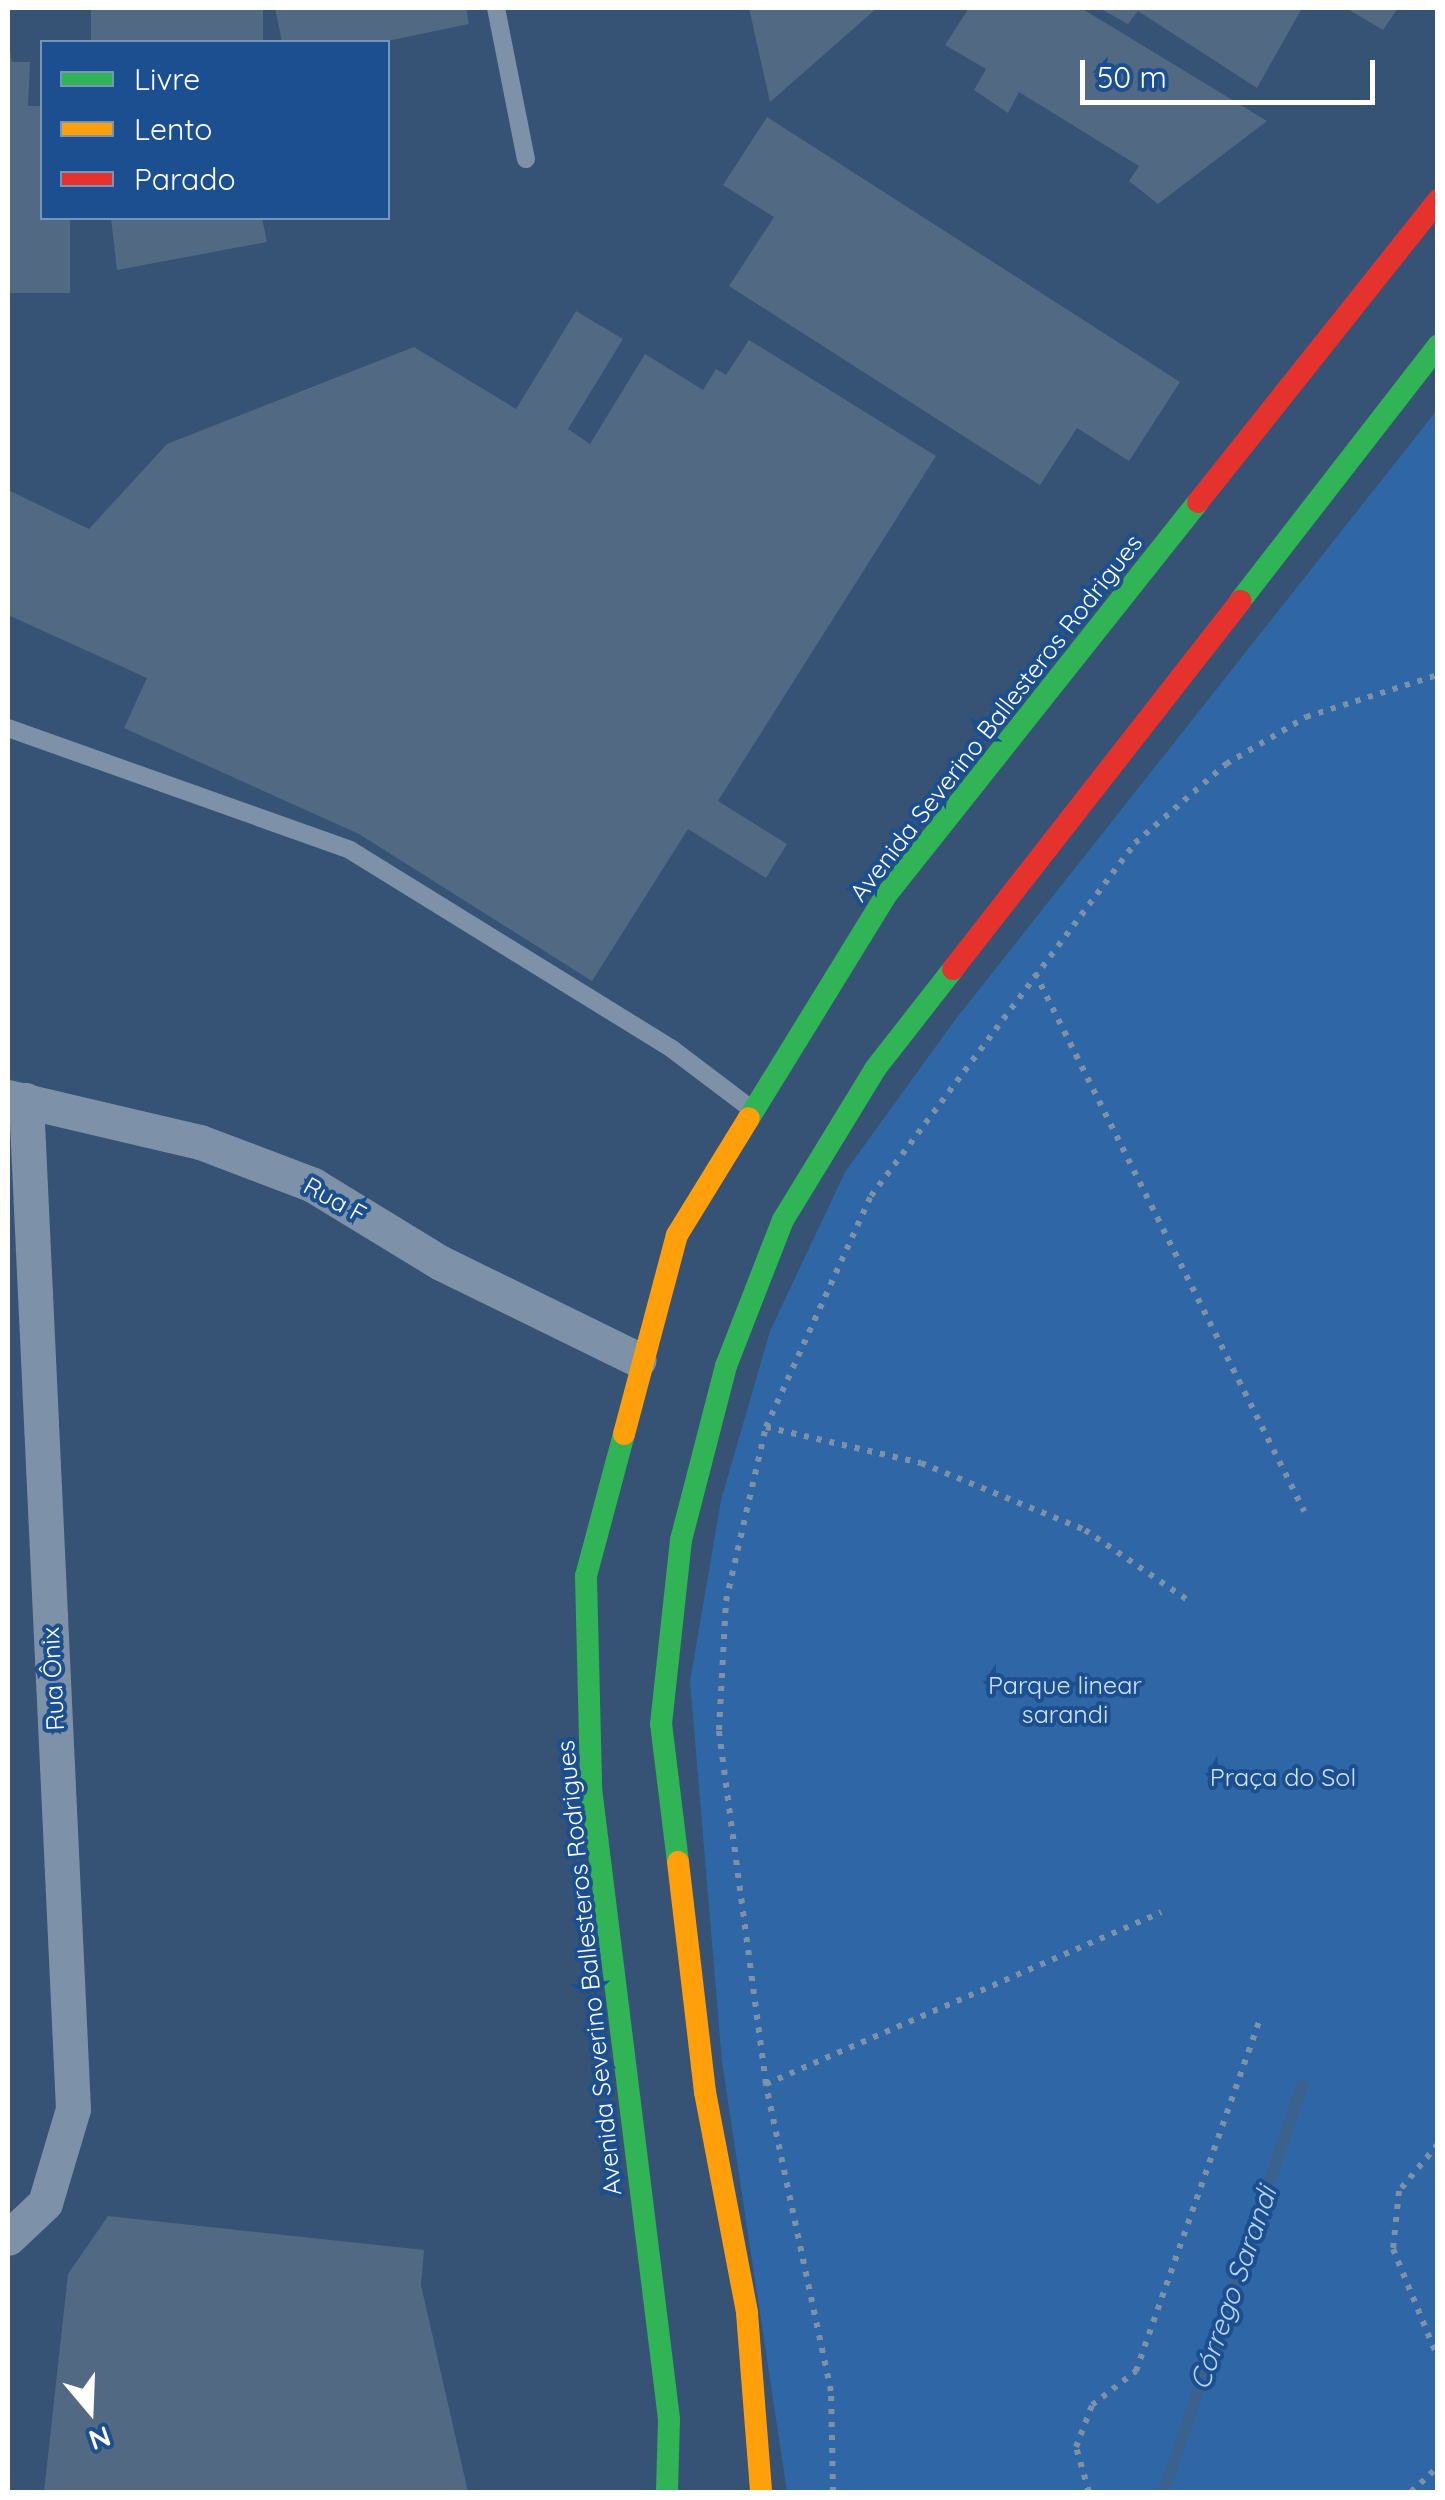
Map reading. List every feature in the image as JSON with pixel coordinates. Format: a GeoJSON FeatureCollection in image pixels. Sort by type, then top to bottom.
{"type":"FeatureCollection","features":[{"type":"Feature","properties":{"kind":"street","name":"Avenida Severino Ballesteros Rodrigues"},"geometry":{"type":"LineString","coordinates":[[668,2492],[669,2420],[590,1711],[586,1576],[640,1360],[677,1235],[888,894],[1438,200]]}},
{"type":"Feature","properties":{"kind":"street"},"geometry":{"type":"LineString","coordinates":[[760,2492],[747,2313],[705,2092],[661,1724],[680,1540],[726,1366],[783,1220],[886,1052],[1438,346]]}},
{"type":"Feature","properties":{"kind":"street","name":"Rua F"},"geometry":{"type":"LineString","coordinates":[[16,1098],[200,1142],[313,1185],[441,1263],[640,1360]]}},
{"type":"Feature","properties":{"kind":"street","name":"Rua Ônix"},"geometry":{"type":"LineString","coordinates":[[8,2238],[44,2203],[73,2109],[16,1098]]}},
{"type":"Feature","properties":{"kind":"lane"},"geometry":{"type":"LineString","coordinates":[[496,8],[526,158]]}},
{"type":"Feature","properties":{"kind":"lane"},"geometry":{"type":"LineString","coordinates":[[8,728],[350,850],[672,1049],[754,1111]]}},
{"type":"Feature","properties":{"kind":"path"},"geometry":{"type":"LineString","coordinates":[[833,2492],[831,2391],[766,2084],[718,1730],[726,1602],[766,1427],[796,1344],[872,1196],[1035,972],[1135,843],[1226,764],[1306,717],[1438,675]]}},
{"type":"Feature","properties":{"kind":"path"},"geometry":{"type":"LineString","coordinates":[[1035,972],[1304,1512]]}},
{"type":"Feature","properties":{"kind":"path"},"geometry":{"type":"LineString","coordinates":[[766,1427],[921,1463],[1085,1530],[1189,1601]]}},
{"type":"Feature","properties":{"kind":"path"},"geometry":{"type":"LineString","coordinates":[[766,2084],[1161,1912]]}},
{"type":"Feature","properties":{"kind":"path"},"geometry":{"type":"LineString","coordinates":[[1090,2492],[1076,2447],[1092,2405],[1136,2371],[1260,2019]]}},
{"type":"Feature","properties":{"kind":"path"},"geometry":{"type":"LineString","coordinates":[[1438,2144],[1400,2191],[1393,2249],[1438,2358]]}},
{"type":"Feature","properties":{"kind":"path"},"geometry":{"type":"LineString","coordinates":[[1411,2492],[1438,2467]]}},
{"type":"Feature","properties":{"kind":"green space","name":"Parque linear sarandi"},"geometry":{"type":"Polygon","coordinates":[[[1437,410],[1437,2492],[787,2492],[722,2062],[690,1681],[721,1500],[770,1331],[845,1172],[955,1020],[1437,410]]]}},
{"type":"Feature","properties":{"kind":"building"},"geometry":{"type":"Polygon","coordinates":[[[91,8],[263,8],[263,40],[91,40],[91,8]]]}},
{"type":"Feature","properties":{"kind":"building"},"geometry":{"type":"Polygon","coordinates":[[[275,8],[466,8],[469,24],[390,40],[282,40],[275,8]]]}},
{"type":"Feature","properties":{"kind":"building"},"geometry":{"type":"Polygon","coordinates":[[[749,8],[877,8],[770,102],[749,8]]]}},
{"type":"Feature","properties":{"kind":"building"},"geometry":{"type":"Polygon","coordinates":[[[969,8],[1081,8],[1267,121],[1158,204],[1129,181],[1139,166],[1019,92],[1008,113],[974,90],[986,69],[945,45],[969,8]]]}},
{"type":"Feature","properties":{"kind":"building"},"geometry":{"type":"Polygon","coordinates":[[[1099,8],[1302,8],[1257,88],[1138,11],[1128,24],[1099,8]]]}},
{"type":"Feature","properties":{"kind":"building"},"geometry":{"type":"Polygon","coordinates":[[[1346,8],[1398,8],[1383,30],[1346,8]]]}},
{"type":"Feature","properties":{"kind":"building"},"geometry":{"type":"Polygon","coordinates":[[[8,40],[12,62],[30,62],[28,106],[40,106],[40,220],[70,220],[70,293],[8,293],[8,40]]]}},
{"type":"Feature","properties":{"kind":"building"},"geometry":{"type":"Polygon","coordinates":[[[767,117],[1180,382],[1129,461],[1077,428],[1040,485],[729,286],[774,217],[723,185],[767,117]]]}},
{"type":"Feature","properties":{"kind":"building"},"geometry":{"type":"Polygon","coordinates":[[[111,220],[262,220],[267,242],[117,270],[111,220]]]}},
{"type":"Feature","properties":{"kind":"building"},"geometry":{"type":"Polygon","coordinates":[[[576,311],[623,339],[568,429],[590,444],[645,354],[703,390],[716,369],[726,375],[749,340],[936,456],[718,801],[787,844],[766,878],[688,829],[592,981],[359,834],[124,728],[147,678],[8,615],[8,490],[89,529],[167,444],[414,347],[516,409],[576,311]]]}},
{"type":"Feature","properties":{"kind":"building"},"geometry":{"type":"Polygon","coordinates":[[[108,2216],[424,2250],[421,2285],[468,2492],[44,2492],[68,2274],[108,2216]]]}},
{"type":"Feature","properties":{"kind":"waterway","name":"Córrego Sarandi"},"geometry":{"type":"LineString","coordinates":[[1163,2492],[1302,2084]]}},
{"type":"Feature","properties":{"kind":"traffic: fast"},"geometry":{"type":"LineString","coordinates":[[1240,601],[1438,346]]}},
{"type":"Feature","properties":{"kind":"traffic: fast"},"geometry":{"type":"LineString","coordinates":[[749,1118],[887,894],[1198,502]]}},
{"type":"Feature","properties":{"kind":"traffic: fast"},"geometry":{"type":"LineString","coordinates":[[678,1862],[661,1724],[681,1540],[726,1366],[783,1220],[875,1069],[953,969]]}},
{"type":"Feature","properties":{"kind":"traffic: fast"},"geometry":{"type":"LineString","coordinates":[[624,1434],[586,1576],[591,1788],[669,2419],[667,2492]]}},
{"type":"Feature","properties":{"kind":"traffic: slow"},"geometry":{"type":"LineString","coordinates":[[624,1434],[677,1235],[749,1118]]}},
{"type":"Feature","properties":{"kind":"traffic: slow"},"geometry":{"type":"LineString","coordinates":[[678,1862],[705,2092],[747,2313],[761,2492]]}},
{"type":"Feature","properties":{"kind":"traffic: jam"},"geometry":{"type":"LineString","coordinates":[[1198,502],[1438,200]]}},
{"type":"Feature","properties":{"kind":"traffic: jam"},"geometry":{"type":"LineString","coordinates":[[953,969],[1240,601]]}},
{"type":"Feature","properties":{"kind":"park label","name":"Praça do Sol"},"geometry":{"type":"Point","coordinates":[1283,1777]}}]}
